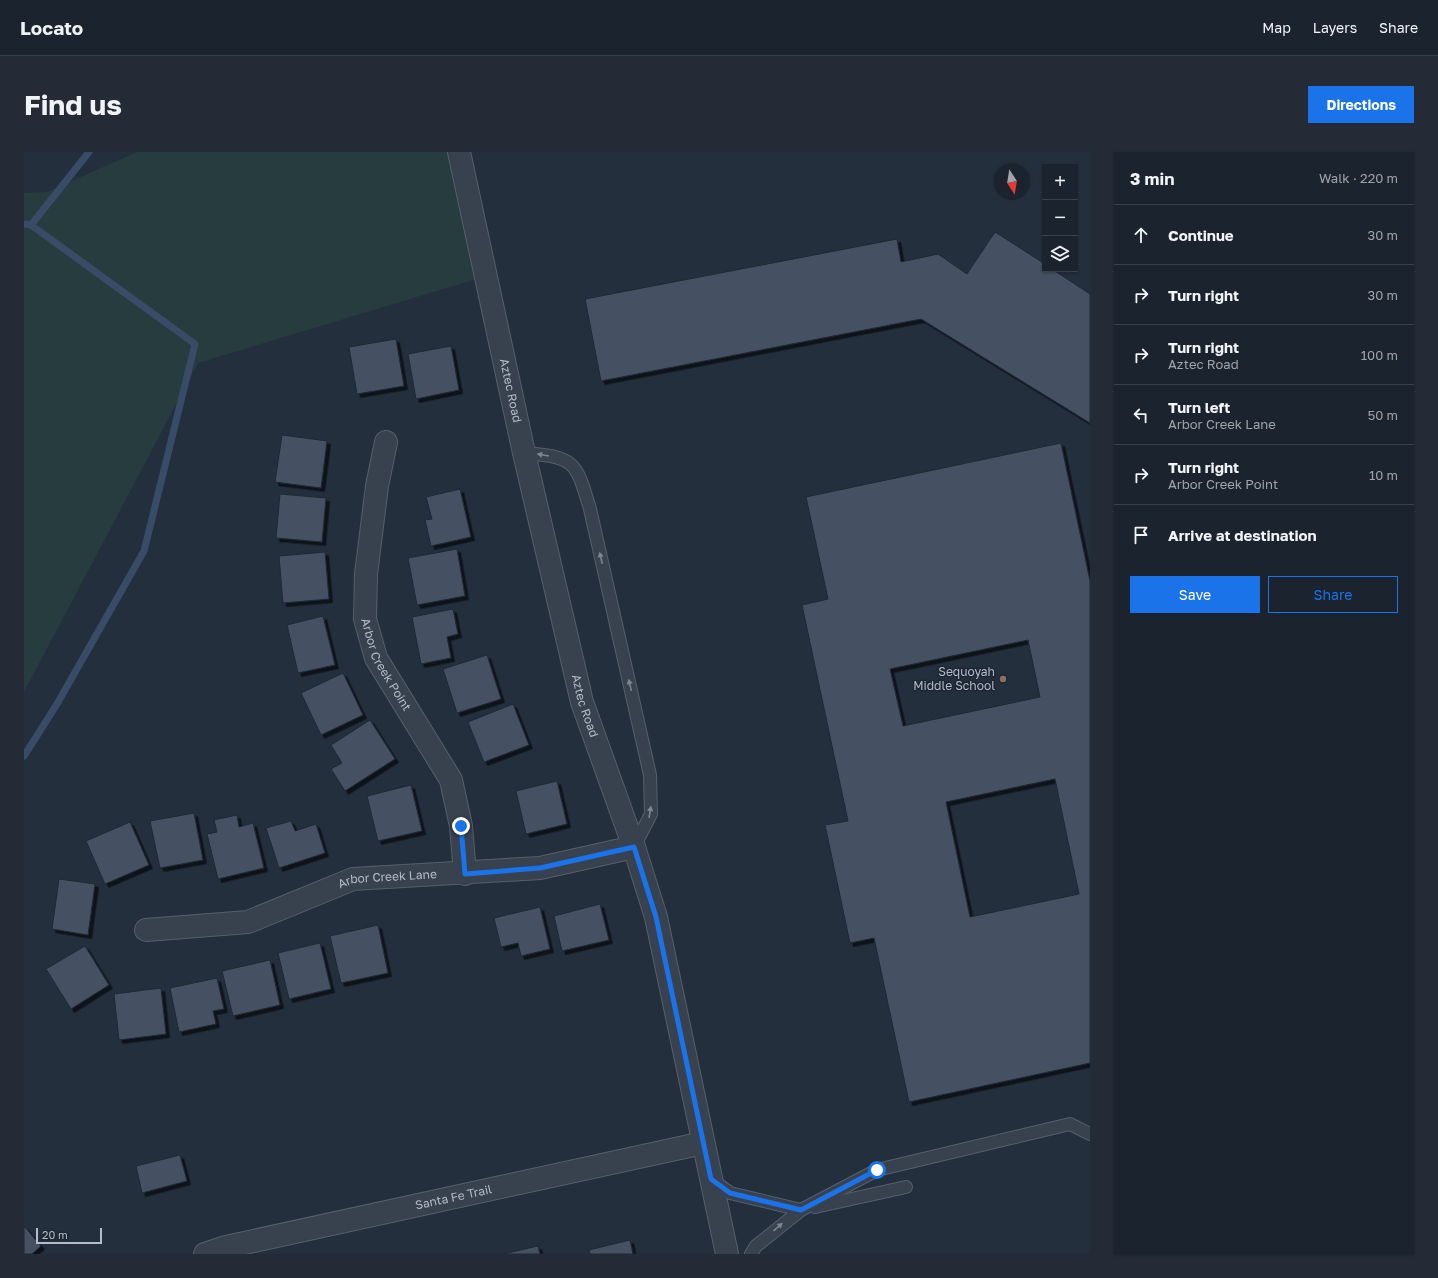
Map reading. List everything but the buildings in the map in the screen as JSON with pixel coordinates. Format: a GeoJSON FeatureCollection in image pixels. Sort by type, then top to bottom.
{"type":"FeatureCollection","features":[{"type":"Feature","properties":{"kind":"street","name":"Aztec Road"},"geometry":{"type":"LineString","coordinates":[[460,152],[524,453],[582,702],[634,847],[656,917],[727,1254]]}},
{"type":"Feature","properties":{"kind":"street","name":"Arbor Creek Point"},"geometry":{"type":"LineString","coordinates":[[386,442],[377,486],[366,574],[365,620],[376,658],[451,780],[461,826],[465,874]]}},
{"type":"Feature","properties":{"kind":"street","name":"Arbor Creek Lane"},"geometry":{"type":"LineString","coordinates":[[146,930],[248,922],[353,879],[465,874],[540,868],[634,847]]}},
{"type":"Feature","properties":{"kind":"street","name":"Santa Fe Trail"},"geometry":{"type":"LineString","coordinates":[[205,1254],[227,1251],[703,1143]]}},
{"type":"Feature","properties":{"kind":"lane"},"geometry":{"type":"LineString","coordinates":[[524,453],[542,454],[569,461],[580,474],[590,509],[650,775],[651,814],[634,847]]}},
{"type":"Feature","properties":{"kind":"lane"},"geometry":{"type":"LineString","coordinates":[[751,1254],[756,1246],[801,1210],[877,1170],[1070,1124],[1090,1134]]}},
{"type":"Feature","properties":{"kind":"lane"},"geometry":{"type":"LineString","coordinates":[[711,1179],[730,1193],[801,1210],[906,1187]]}},
{"type":"Feature","properties":{"kind":"green space"},"geometry":{"type":"Polygon","coordinates":[[[137,152],[464,152],[490,275],[198,363],[24,692],[24,193],[47,192],[137,152]]]}},
{"type":"Feature","properties":{"kind":"waterway"},"geometry":{"type":"LineString","coordinates":[[31,225],[89,152]]}},
{"type":"Feature","properties":{"kind":"waterway"},"geometry":{"type":"LineString","coordinates":[[24,224],[31,225],[195,344],[144,551],[57,704],[24,756]]}},
{"type":"Feature","properties":{"kind":"place","name":"Sequoyah Middle School"},"geometry":{"type":"Point","coordinates":[1003,679]}},
{"type":"Feature","properties":{"kind":"route"},"geometry":{"type":"LineString","coordinates":[[461,826],[465,874],[540,868],[614,853],[634,847],[656,917],[711,1179],[730,1193],[801,1210],[877,1170]]}}]}
